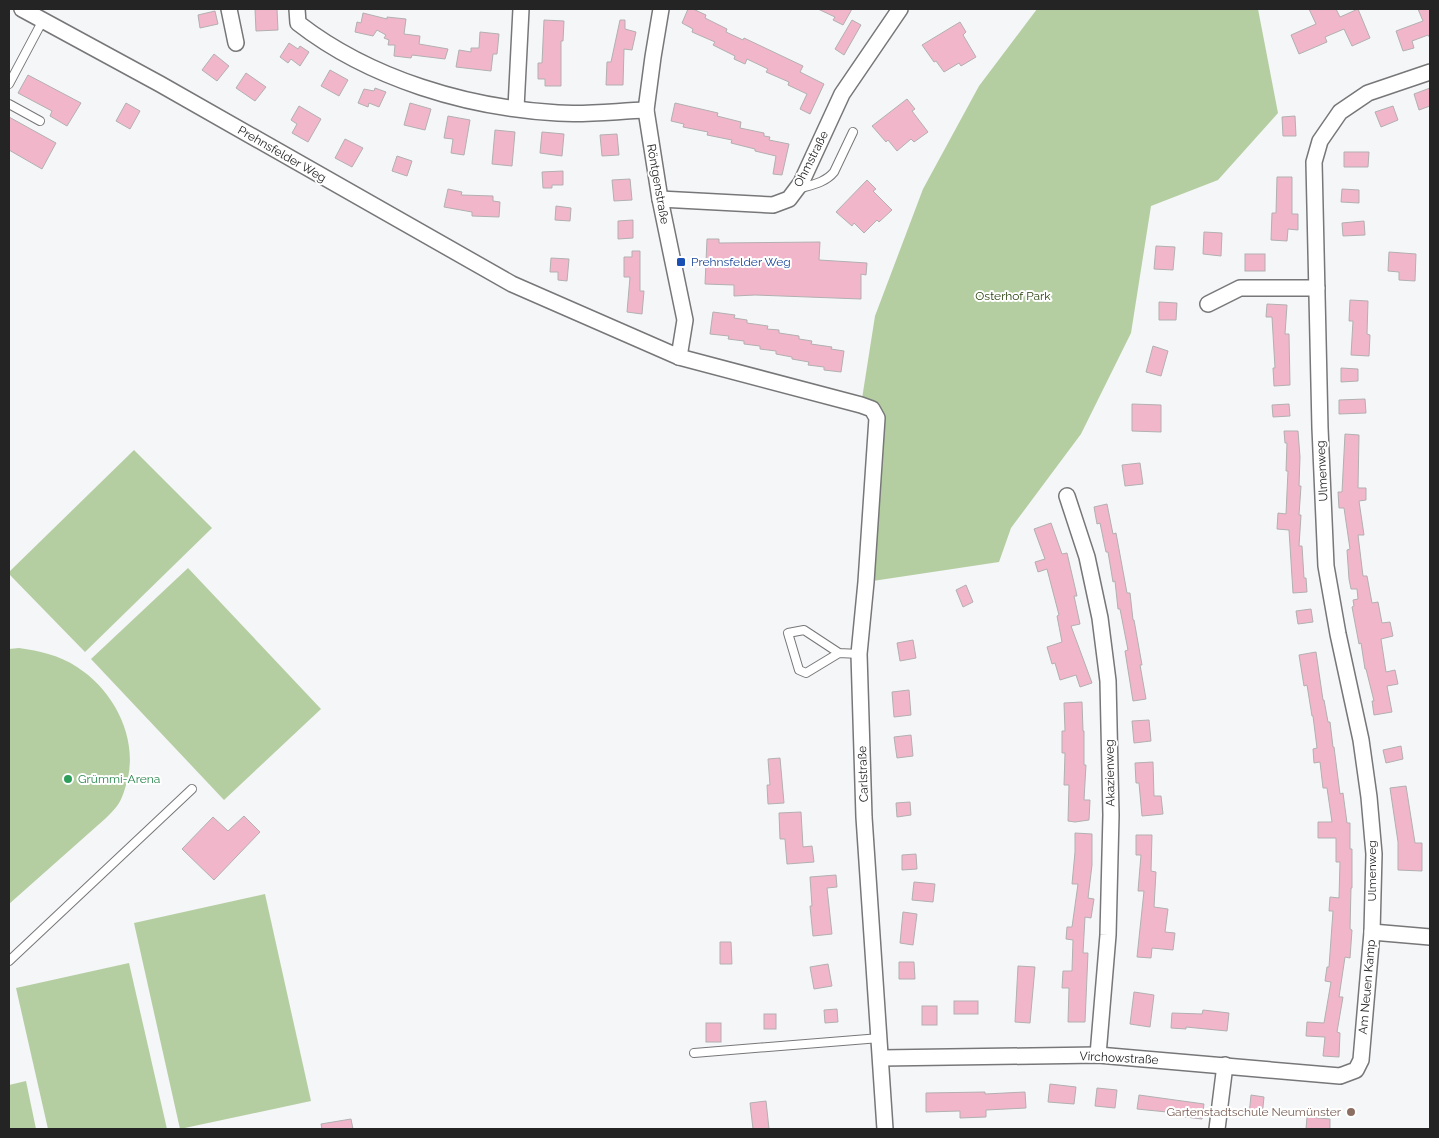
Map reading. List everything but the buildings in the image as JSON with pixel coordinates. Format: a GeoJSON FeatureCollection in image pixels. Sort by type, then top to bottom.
{"type":"FeatureCollection","features":[{"type":"Feature","properties":{"kind":"street","name":"Prehnsfelder Weg"},"geometry":{"type":"LineString","coordinates":[[22,9],[168,89],[512,284],[679,358],[861,405],[872,409],[876,418]]}},
{"type":"Feature","properties":{"kind":"street"},"geometry":{"type":"LineString","coordinates":[[229,9],[236,44]]}},
{"type":"Feature","properties":{"kind":"street"},"geometry":{"type":"LineString","coordinates":[[297,9],[298,23],[315,36],[363,63],[423,88],[474,102],[559,113],[646,110]]}},
{"type":"Feature","properties":{"kind":"street"},"geometry":{"type":"LineString","coordinates":[[516,108],[521,9]]}},
{"type":"Feature","properties":{"kind":"street","name":"Röntgenstraße"},"geometry":{"type":"LineString","coordinates":[[662,9],[646,110],[660,199],[685,320],[679,358]]}},
{"type":"Feature","properties":{"kind":"street","name":"Ohmstraße"},"geometry":{"type":"LineString","coordinates":[[660,199],[773,205],[789,199],[801,183],[842,94],[900,9]]}},
{"type":"Feature","properties":{"kind":"street","name":"Ulmenweg"},"geometry":{"type":"LineString","coordinates":[[1372,932],[1374,854],[1369,797],[1361,740],[1338,634],[1326,566],[1320,428],[1314,162],[1320,141],[1340,112],[1368,93],[1430,72]]}},
{"type":"Feature","properties":{"kind":"street"},"geometry":{"type":"LineString","coordinates":[[1208,304],[1240,288],[1317,288]]}},
{"type":"Feature","properties":{"kind":"street","name":"Carlstraße"},"geometry":{"type":"LineString","coordinates":[[876,418],[866,582],[859,654],[864,817],[885,1129]]}},
{"type":"Feature","properties":{"kind":"street","name":"Akazienweg"},"geometry":{"type":"LineString","coordinates":[[1067,496],[1087,557],[1100,618],[1108,681],[1111,815],[1108,935],[1098,1055]]}},
{"type":"Feature","properties":{"kind":"street","name":"Am Neuen Kamp"},"geometry":{"type":"LineString","coordinates":[[1356,1070],[1361,1060],[1372,932],[1430,936]]}},
{"type":"Feature","properties":{"kind":"street","name":"Virchowstraße"},"geometry":{"type":"LineString","coordinates":[[881,1058],[1098,1055],[1340,1076],[1356,1070]]}},
{"type":"Feature","properties":{"kind":"street"},"geometry":{"type":"LineString","coordinates":[[1217,1129],[1225,1065]]}},
{"type":"Feature","properties":{"kind":"lane"},"geometry":{"type":"LineString","coordinates":[[9,84],[43,20]]}},
{"type":"Feature","properties":{"kind":"lane"},"geometry":{"type":"LineString","coordinates":[[9,104],[40,122]]}},
{"type":"Feature","properties":{"kind":"lane"},"geometry":{"type":"LineString","coordinates":[[796,190],[830,178],[853,132]]}},
{"type":"Feature","properties":{"kind":"lane"},"geometry":{"type":"LineString","coordinates":[[838,653],[806,673],[799,670],[788,633],[804,630],[838,653],[859,654]]}},
{"type":"Feature","properties":{"kind":"lane"},"geometry":{"type":"LineString","coordinates":[[9,961],[192,789]]}},
{"type":"Feature","properties":{"kind":"lane"},"geometry":{"type":"LineString","coordinates":[[694,1052],[880,1038]]}},
{"type":"Feature","properties":{"kind":"green space","name":"Osterhof Park"},"geometry":{"type":"Polygon","coordinates":[[[1037,9],[1258,9],[1278,113],[1218,180],[1151,206],[1131,333],[1081,434],[1011,528],[999,562],[866,582],[881,407],[861,405],[875,316],[923,189],[979,86],[1037,9]]]}},
{"type":"Feature","properties":{"kind":"green space"},"geometry":{"type":"Polygon","coordinates":[[[134,450],[212,528],[85,652],[9,572],[134,450]]]}},
{"type":"Feature","properties":{"kind":"green space"},"geometry":{"type":"Polygon","coordinates":[[[188,568],[321,709],[224,800],[91,659],[188,568]]]}},
{"type":"Feature","properties":{"kind":"green space","name":"Grümmi-Arena"},"geometry":{"type":"Polygon","coordinates":[[[19,648],[42,652],[63,659],[77,667],[101,688],[119,715],[125,730],[130,762],[124,793],[115,809],[9,904],[9,649],[19,648]]]}},
{"type":"Feature","properties":{"kind":"green space"},"geometry":{"type":"Polygon","coordinates":[[[265,894],[311,1101],[180,1129],[134,923],[265,894]]]}},
{"type":"Feature","properties":{"kind":"green space"},"geometry":{"type":"Polygon","coordinates":[[[129,963],[167,1129],[48,1129],[16,988],[129,963]]]}},
{"type":"Feature","properties":{"kind":"green space"},"geometry":{"type":"Polygon","coordinates":[[[26,1081],[36,1129],[9,1129],[9,1085],[26,1081]]]}},
{"type":"Feature","properties":{"kind":"place","name":"Prehnsfelder Weg"},"geometry":{"type":"Point","coordinates":[681,262]}},
{"type":"Feature","properties":{"kind":"place","name":"Grümmi-Arena"},"geometry":{"type":"Point","coordinates":[68,779]}},
{"type":"Feature","properties":{"kind":"place","name":"Gartenstadtschule Neumünster"},"geometry":{"type":"Point","coordinates":[1351,1112]}}]}
